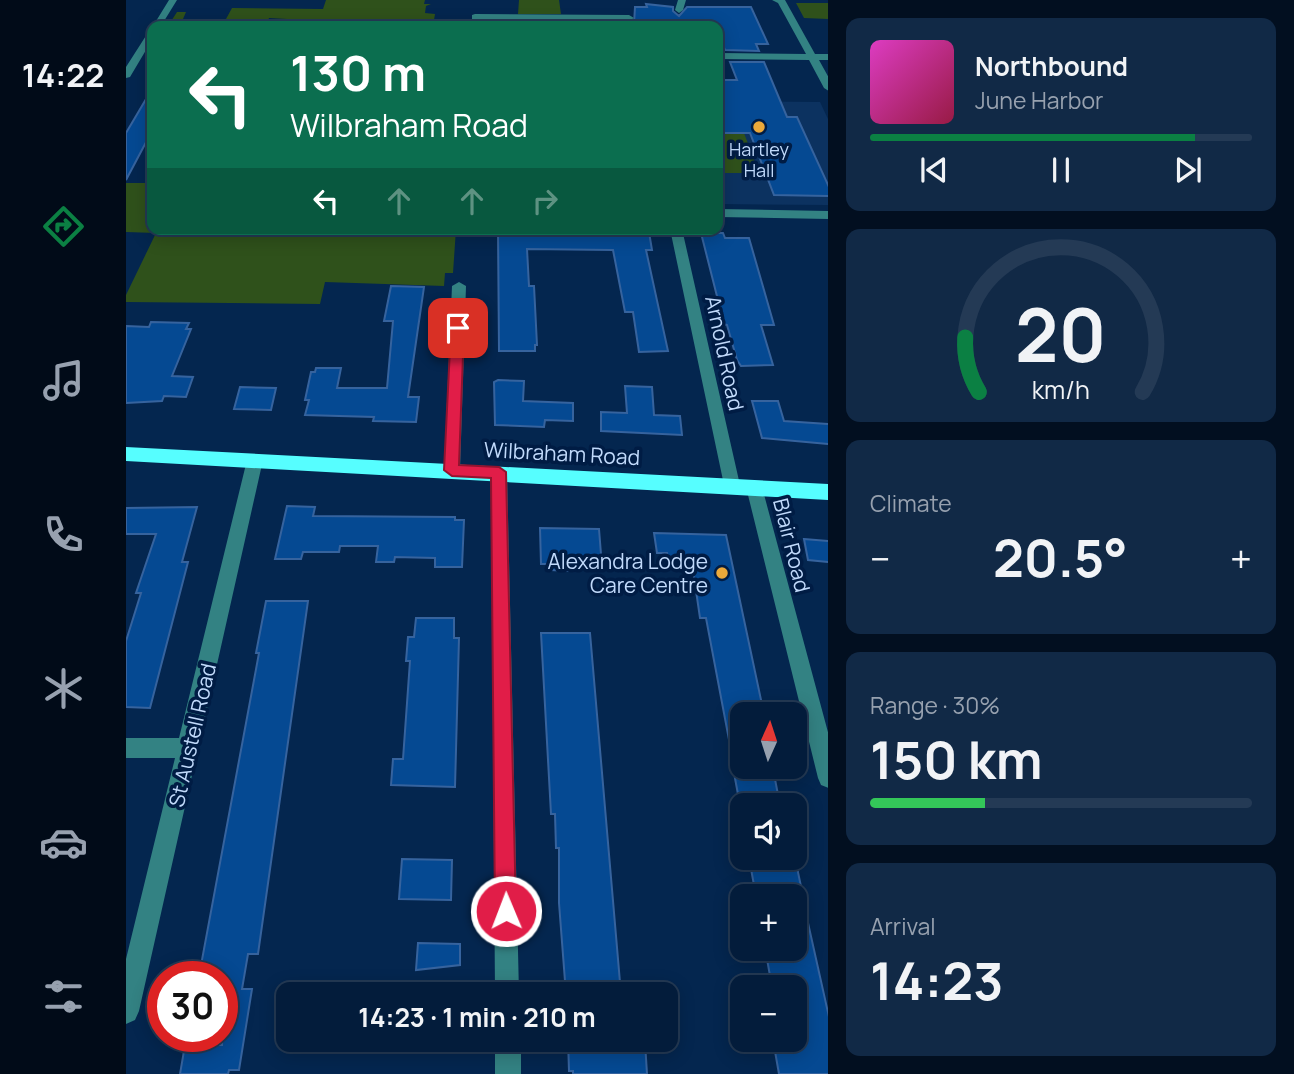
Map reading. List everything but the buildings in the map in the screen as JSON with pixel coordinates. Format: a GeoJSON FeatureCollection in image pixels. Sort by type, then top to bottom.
{"type":"FeatureCollection","features":[{"type":"Feature","properties":{"kind":"highway","name":"Wilbraham Road"},"geometry":{"type":"LineString","coordinates":[[126,454],[499,472],[828,492]]}},
{"type":"Feature","properties":{"kind":"street"},"geometry":{"type":"LineString","coordinates":[[160,21],[173,0]]}},
{"type":"Feature","properties":{"kind":"street"},"geometry":{"type":"LineString","coordinates":[[679,10],[682,0]]}},
{"type":"Feature","properties":{"kind":"street"},"geometry":{"type":"LineString","coordinates":[[779,0],[828,88]]}},
{"type":"Feature","properties":{"kind":"street"},"geometry":{"type":"LineString","coordinates":[[475,21],[476,1]]}},
{"type":"Feature","properties":{"kind":"street"},"geometry":{"type":"LineString","coordinates":[[526,21],[629,19]]}},
{"type":"Feature","properties":{"kind":"street"},"geometry":{"type":"LineString","coordinates":[[126,50],[147,50]]}},
{"type":"Feature","properties":{"kind":"street"},"geometry":{"type":"LineString","coordinates":[[126,75],[147,50]]}},
{"type":"Feature","properties":{"kind":"street"},"geometry":{"type":"LineString","coordinates":[[723,56],[828,57]]}},
{"type":"Feature","properties":{"kind":"street"},"geometry":{"type":"LineString","coordinates":[[723,213],[828,215]]}},
{"type":"Feature","properties":{"kind":"street","name":"Arnold Road"},"geometry":{"type":"LineString","coordinates":[[677,235],[732,485]]}},
{"type":"Feature","properties":{"kind":"street"},"geometry":{"type":"LineString","coordinates":[[452,470],[459,286]]}},
{"type":"Feature","properties":{"kind":"street","name":"St Austell Road"},"geometry":{"type":"LineString","coordinates":[[126,1010],[255,460]]}},
{"type":"Feature","properties":{"kind":"street"},"geometry":{"type":"LineString","coordinates":[[499,472],[507,982]]}},
{"type":"Feature","properties":{"kind":"street","name":"Blair Road"},"geometry":{"type":"LineString","coordinates":[[754,486],[828,778]]}},
{"type":"Feature","properties":{"kind":"street"},"geometry":{"type":"LineString","coordinates":[[126,748],[189,748]]}},
{"type":"Feature","properties":{"kind":"street"},"geometry":{"type":"LineString","coordinates":[[508,1052],[508,1074]]}},
{"type":"Feature","properties":{"kind":"shaded area"},"geometry":{"type":"Polygon","coordinates":[[[723,101],[820,102],[828,119],[828,205],[723,204],[723,101]]]}},
{"type":"Feature","properties":{"kind":"green space"},"geometry":{"type":"Polygon","coordinates":[[[326,0],[425,0],[424,4],[431,4],[426,6],[425,13],[435,14],[434,21],[286,21],[287,19],[269,18],[268,21],[171,21],[177,12],[186,12],[183,19],[226,19],[232,8],[323,9],[326,0]]]}},
{"type":"Feature","properties":{"kind":"green space"},"geometry":{"type":"Polygon","coordinates":[[[519,0],[559,0],[561,14],[518,14],[519,0]]]}},
{"type":"Feature","properties":{"kind":"green space"},"geometry":{"type":"Polygon","coordinates":[[[796,3],[828,3],[828,19],[804,18],[796,3]]]}},
{"type":"Feature","properties":{"kind":"green space"},"geometry":{"type":"Polygon","coordinates":[[[723,133],[744,133],[759,173],[723,173],[723,133]]]}},
{"type":"Feature","properties":{"kind":"green space"},"geometry":{"type":"Polygon","coordinates":[[[126,183],[147,183],[147,233],[126,232],[126,183]]]}},
{"type":"Feature","properties":{"kind":"green space"},"geometry":{"type":"Polygon","coordinates":[[[155,235],[456,235],[453,273],[445,273],[444,286],[325,282],[320,304],[126,302],[126,295],[155,235]]]}},
{"type":"Feature","properties":{"kind":"place","name":"Hartley Hall"},"geometry":{"type":"Point","coordinates":[759,127]}},
{"type":"Feature","properties":{"kind":"place","name":"Alexandra Lodge Care Centre"},"geometry":{"type":"Point","coordinates":[722,573]}},
{"type":"Feature","properties":{"kind":"route"},"geometry":{"type":"LineString","coordinates":[[458,328],[452,470],[499,472],[506,911]]}}]}
